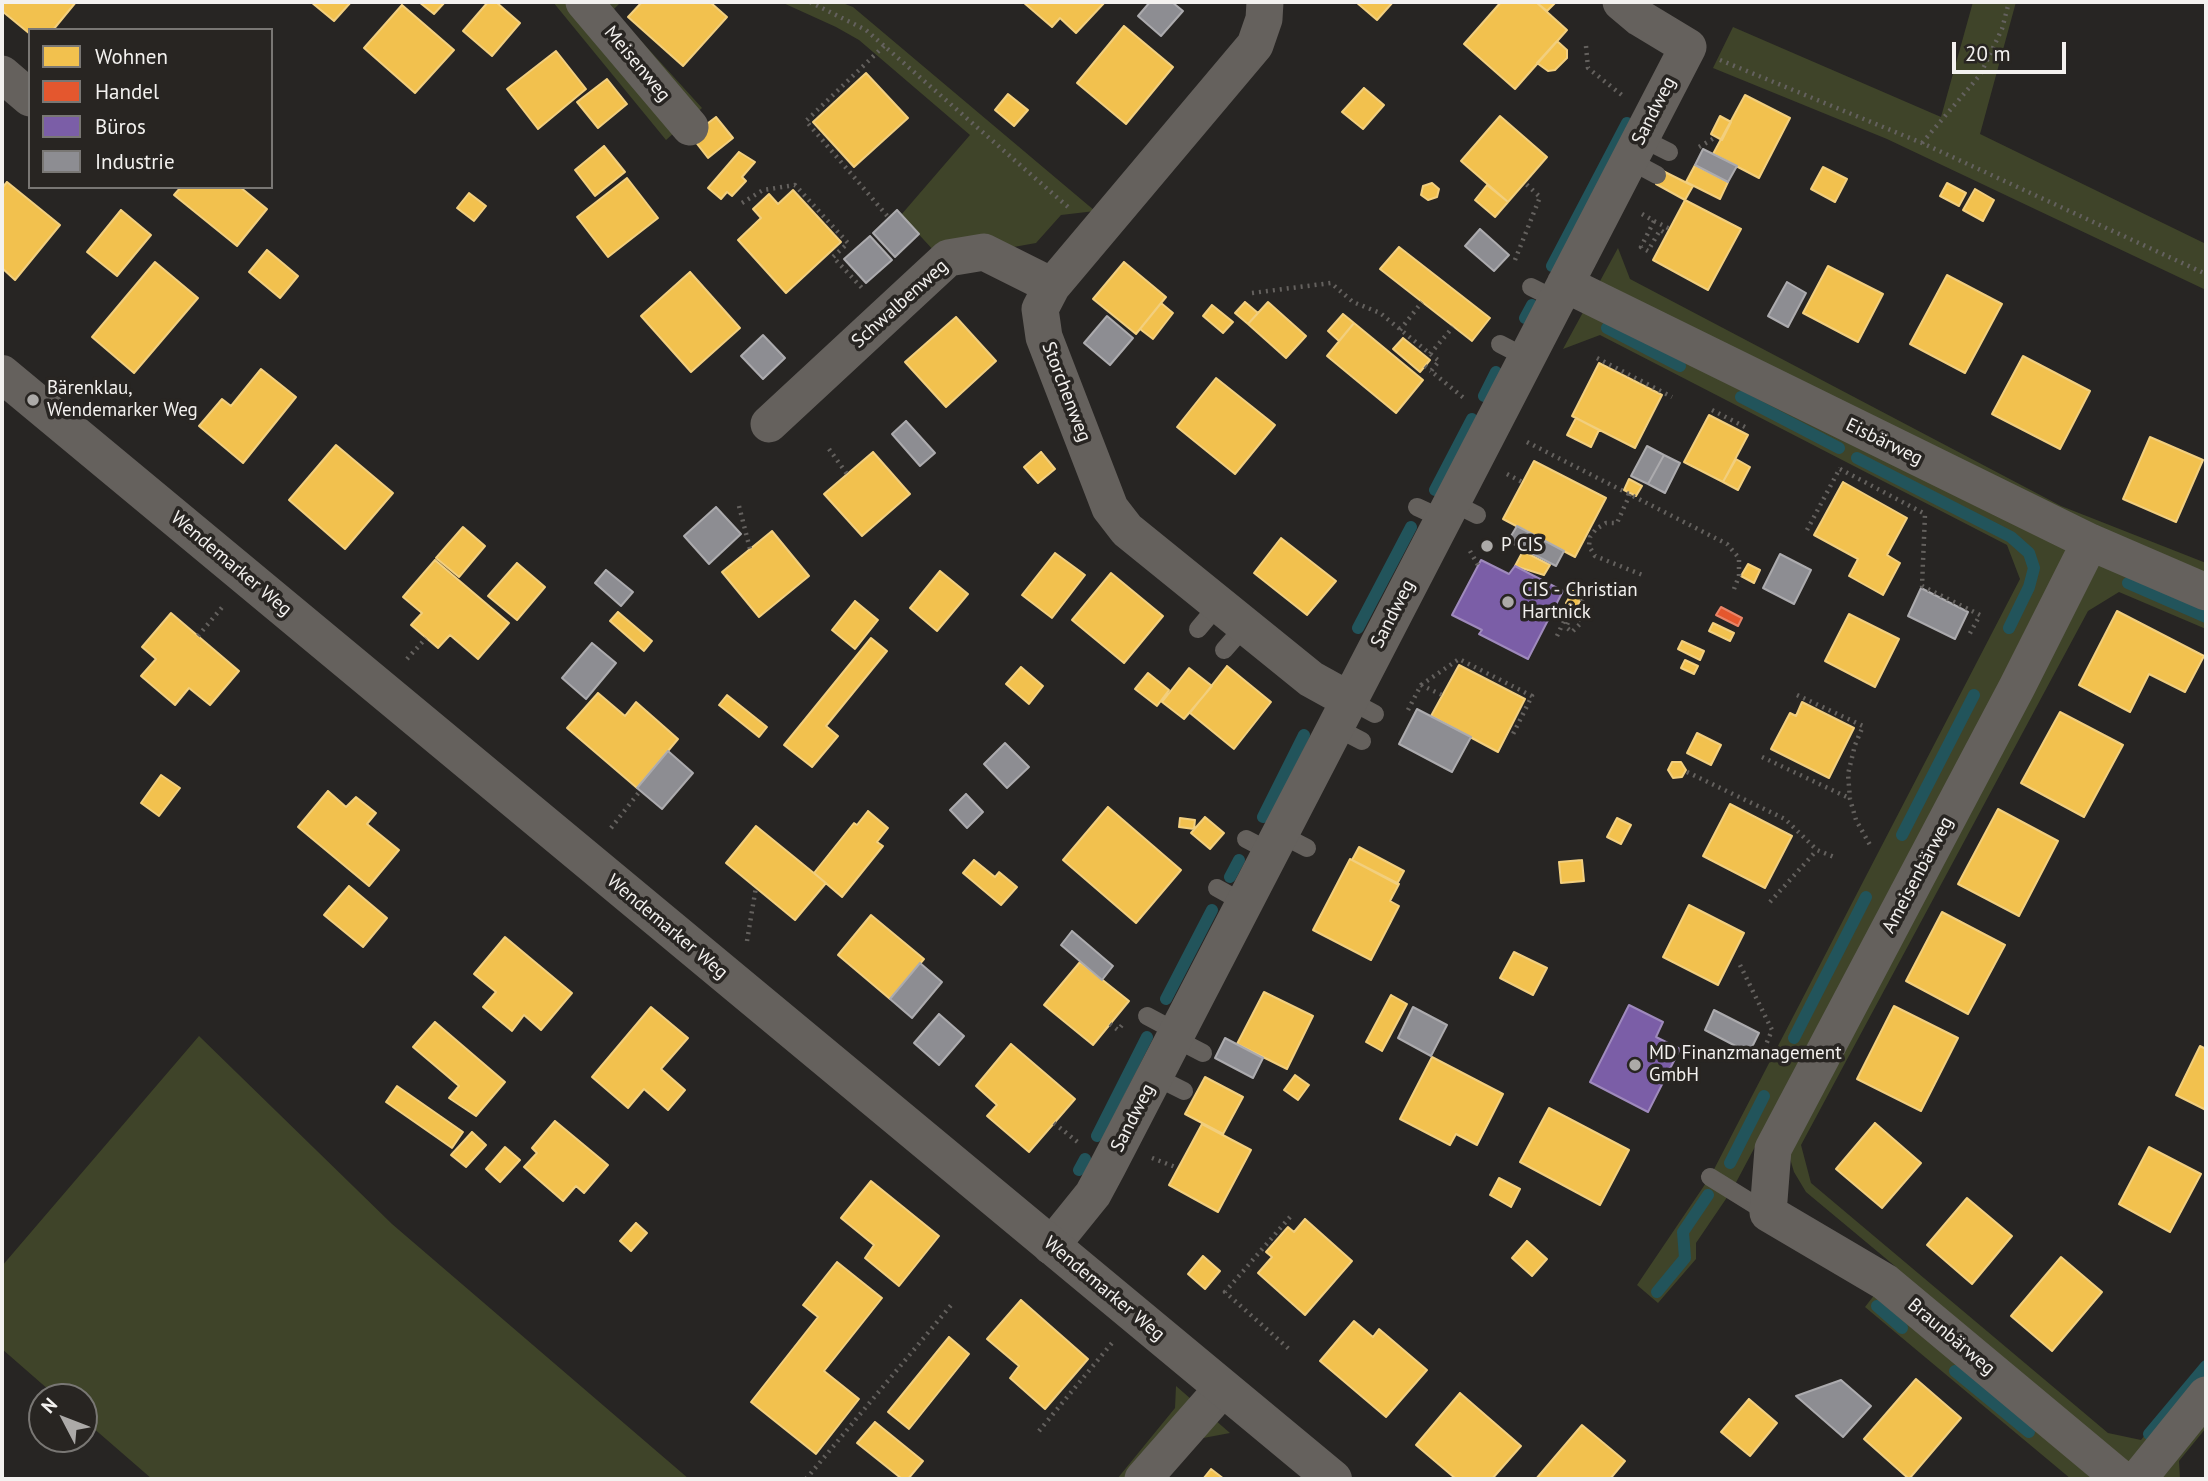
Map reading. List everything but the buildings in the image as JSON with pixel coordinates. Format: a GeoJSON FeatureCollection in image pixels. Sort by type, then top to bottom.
{"type":"FeatureCollection","features":[{"type":"Feature","properties":{"kind":"street","name":"Meisenweg"},"geometry":{"type":"LineString","coordinates":[[584,2],[690,127]]}},
{"type":"Feature","properties":{"kind":"street","name":"Storchenweg"},"geometry":{"type":"LineString","coordinates":[[1265,2],[1261,50],[1098,232],[1058,292],[1040,309],[1044,337],[1110,508],[1221,627],[1311,680],[1355,720]]}},
{"type":"Feature","properties":{"kind":"street"},"geometry":{"type":"LineString","coordinates":[[1621,2],[1640,18],[1688,47]]}},
{"type":"Feature","properties":{"kind":"street","name":"Sandweg"},"geometry":{"type":"LineString","coordinates":[[1051,1246],[1093,1194],[1169,1083],[1175,1035],[1231,895],[1276,843],[1355,720],[1447,511],[1494,419],[1513,351],[1652,132],[1688,47]]}},
{"type":"Feature","properties":{"kind":"street"},"geometry":{"type":"LineString","coordinates":[[2,74],[28,96]]}},
{"type":"Feature","properties":{"kind":"street","name":"Schwalbenweg"},"geometry":{"type":"LineString","coordinates":[[769,424],[899,294],[925,270],[948,258],[984,252],[1058,292]]}},
{"type":"Feature","properties":{"kind":"street","name":"Eisbärweg"},"geometry":{"type":"LineString","coordinates":[[1551,290],[1861,430],[2090,542],[2206,592]]}},
{"type":"Feature","properties":{"kind":"street","name":"Wendemarker Weg"},"geometry":{"type":"LineString","coordinates":[[2,374],[1333,1479]]}},
{"type":"Feature","properties":{"kind":"street","name":"Ameisenbärweg"},"geometry":{"type":"LineString","coordinates":[[1768,1213],[1773,1149],[2017,687],[2090,542]]}},
{"type":"Feature","properties":{"kind":"street","name":"Braunbärweg"},"geometry":{"type":"LineString","coordinates":[[1768,1213],[1885,1282],[2121,1479]]}},
{"type":"Feature","properties":{"kind":"street"},"geometry":{"type":"LineString","coordinates":[[1143,1479],[1223,1388]]}},
{"type":"Feature","properties":{"kind":"street"},"geometry":{"type":"LineString","coordinates":[[2138,1479],[2206,1395]]}},
{"type":"Feature","properties":{"kind":"lane"},"geometry":{"type":"LineString","coordinates":[[1710,1177],[1768,1213]]}},
{"type":"Feature","properties":{"kind":"path"},"geometry":{"type":"LineString","coordinates":[[810,2],[866,30],[1098,232]]}},
{"type":"Feature","properties":{"kind":"path"},"geometry":{"type":"LineString","coordinates":[[1922,143],[1980,75],[2002,29],[2009,2]]}},
{"type":"Feature","properties":{"kind":"path"},"geometry":{"type":"LineString","coordinates":[[1586,46],[1588,68],[1652,132]]}},
{"type":"Feature","properties":{"kind":"path"},"geometry":{"type":"LineString","coordinates":[[884,47],[806,121],[889,218]]}},
{"type":"Feature","properties":{"kind":"path"},"geometry":{"type":"LineString","coordinates":[[1688,47],[1922,143],[2206,274]]}},
{"type":"Feature","properties":{"kind":"path"},"geometry":{"type":"LineString","coordinates":[[1699,147],[1716,137]]}},
{"type":"Feature","properties":{"kind":"path"},"geometry":{"type":"LineString","coordinates":[[1514,260],[1540,197],[1525,183]]}},
{"type":"Feature","properties":{"kind":"path"},"geometry":{"type":"LineString","coordinates":[[742,203],[763,190],[794,185],[848,243],[833,257],[863,290],[869,287]]}},
{"type":"Feature","properties":{"kind":"path"},"geometry":{"type":"LineString","coordinates":[[1648,251],[1660,230],[1669,232],[1654,221]]}},
{"type":"Feature","properties":{"kind":"path"},"geometry":{"type":"LineString","coordinates":[[1252,293],[1331,284],[1353,302],[1380,313],[1438,361],[1430,371]]}},
{"type":"Feature","properties":{"kind":"path"},"geometry":{"type":"LineString","coordinates":[[1399,330],[1422,302]]}},
{"type":"Feature","properties":{"kind":"path"},"geometry":{"type":"LineString","coordinates":[[1430,354],[1453,327]]}},
{"type":"Feature","properties":{"kind":"path"},"geometry":{"type":"LineString","coordinates":[[1597,358],[1672,397]]}},
{"type":"Feature","properties":{"kind":"path"},"geometry":{"type":"LineString","coordinates":[[1425,366],[1469,403],[1494,419]]}},
{"type":"Feature","properties":{"kind":"path"},"geometry":{"type":"LineString","coordinates":[[1712,410],[1749,429]]}},
{"type":"Feature","properties":{"kind":"path"},"geometry":{"type":"LineString","coordinates":[[1807,530],[1861,430]]}},
{"type":"Feature","properties":{"kind":"path"},"geometry":{"type":"LineString","coordinates":[[1519,452],[1525,441],[1727,544],[1739,558],[1739,576],[1734,589]]}},
{"type":"Feature","properties":{"kind":"path"},"geometry":{"type":"LineString","coordinates":[[829,449],[847,474]]}},
{"type":"Feature","properties":{"kind":"path"},"geometry":{"type":"LineString","coordinates":[[1507,474],[1513,463]]}},
{"type":"Feature","properties":{"kind":"path"},"geometry":{"type":"LineString","coordinates":[[1840,469],[1925,514],[1922,586],[1980,615],[1969,635]]}},
{"type":"Feature","properties":{"kind":"path"},"geometry":{"type":"LineString","coordinates":[[1630,494],[1617,523],[1606,523],[1596,529],[1590,537],[1589,546],[1595,556],[1645,576]]}},
{"type":"Feature","properties":{"kind":"path"},"geometry":{"type":"LineString","coordinates":[[739,506],[750,549]]}},
{"type":"Feature","properties":{"kind":"path"},"geometry":{"type":"LineString","coordinates":[[1557,636],[1580,587],[1585,593],[1577,613]]}},
{"type":"Feature","properties":{"kind":"path"},"geometry":{"type":"LineString","coordinates":[[1408,710],[1421,685],[1459,659],[1532,696],[1511,738]]}},
{"type":"Feature","properties":{"kind":"path"},"geometry":{"type":"LineString","coordinates":[[1421,685],[1442,695]]}},
{"type":"Feature","properties":{"kind":"path"},"geometry":{"type":"LineString","coordinates":[[1797,695],[1863,726],[1847,774],[1856,820],[1870,845]]}},
{"type":"Feature","properties":{"kind":"path"},"geometry":{"type":"LineString","coordinates":[[1762,757],[1850,799]]}},
{"type":"Feature","properties":{"kind":"path"},"geometry":{"type":"LineString","coordinates":[[1687,772],[1785,819],[1816,849],[1834,856]]}},
{"type":"Feature","properties":{"kind":"path"},"geometry":{"type":"LineString","coordinates":[[586,859],[640,791]]}},
{"type":"Feature","properties":{"kind":"path"},"geometry":{"type":"LineString","coordinates":[[1770,902],[1816,849]]}},
{"type":"Feature","properties":{"kind":"path"},"geometry":{"type":"LineString","coordinates":[[722,973],[749,939],[756,887]]}},
{"type":"Feature","properties":{"kind":"path"},"geometry":{"type":"LineString","coordinates":[[1740,965],[1772,1030],[1765,1047]]}},
{"type":"Feature","properties":{"kind":"path"},"geometry":{"type":"LineString","coordinates":[[1110,1024],[1118,1030]]}},
{"type":"Feature","properties":{"kind":"path"},"geometry":{"type":"LineString","coordinates":[[1290,1217],[1225,1292],[1290,1350]]}},
{"type":"Feature","properties":{"kind":"path"},"geometry":{"type":"LineString","coordinates":[[806,1479],[952,1304]]}},
{"type":"Feature","properties":{"kind":"path"},"geometry":{"type":"LineString","coordinates":[[1039,1431],[1135,1315]]}},
{"type":"Feature","properties":{"kind":"green space"},"geometry":{"type":"Polygon","coordinates":[[[553,2],[621,2],[613,10],[702,108],[666,140],[553,2]]]}},
{"type":"Feature","properties":{"kind":"green space"},"geometry":{"type":"Polygon","coordinates":[[[781,2],[840,2],[853,7],[1095,211],[1061,215],[1036,243],[1008,248],[935,252],[901,215],[970,135],[859,40],[781,2]]]}},
{"type":"Feature","properties":{"kind":"green space"},"geometry":{"type":"Polygon","coordinates":[[[1973,2],[2016,2],[1980,134],[2206,244],[2206,290],[1887,139],[1713,68],[1733,27],[1941,117],[1973,2]]]}},
{"type":"Feature","properties":{"kind":"green space"},"geometry":{"type":"Polygon","coordinates":[[[1618,248],[1630,279],[2061,506],[2206,563],[2206,629],[2119,592],[2088,611],[1801,1145],[1811,1183],[2108,1433],[2141,1440],[2206,1361],[2206,1428],[2179,1461],[2180,1479],[2071,1479],[1865,1307],[1896,1267],[1806,1192],[1794,1172],[1789,1155],[1757,1143],[1732,1190],[1696,1243],[1696,1259],[1658,1303],[1637,1285],[1710,1177],[2020,579],[2007,545],[1600,335],[1563,349],[1618,248]]]}},
{"type":"Feature","properties":{"kind":"green space"},"geometry":{"type":"Polygon","coordinates":[[[199,1036],[392,1224],[689,1479],[152,1479],[98,1432],[98,1383],[41,1383],[2,1349],[2,1266],[199,1036]]]}},
{"type":"Feature","properties":{"kind":"green space"},"geometry":{"type":"Polygon","coordinates":[[[1176,1386],[1230,1433],[1198,1439],[1165,1479],[1117,1479],[1175,1408],[1176,1386]]]}},
{"type":"Feature","properties":{"kind":"waterway"},"geometry":{"type":"LineString","coordinates":[[1552,266],[1627,123]]}},
{"type":"Feature","properties":{"kind":"waterway"},"geometry":{"type":"LineString","coordinates":[[1525,318],[1532,305]]}},
{"type":"Feature","properties":{"kind":"waterway"},"geometry":{"type":"LineString","coordinates":[[1607,328],[1680,366]]}},
{"type":"Feature","properties":{"kind":"waterway"},"geometry":{"type":"LineString","coordinates":[[1484,396],[1496,372]]}},
{"type":"Feature","properties":{"kind":"waterway"},"geometry":{"type":"LineString","coordinates":[[1741,397],[1839,448]]}},
{"type":"Feature","properties":{"kind":"waterway"},"geometry":{"type":"LineString","coordinates":[[1435,490],[1472,419]]}},
{"type":"Feature","properties":{"kind":"waterway"},"geometry":{"type":"LineString","coordinates":[[1857,458],[2011,537],[2029,553],[2034,568],[2029,587],[2009,628]]}},
{"type":"Feature","properties":{"kind":"waterway"},"geometry":{"type":"LineString","coordinates":[[1358,628],[1411,527]]}},
{"type":"Feature","properties":{"kind":"waterway"},"geometry":{"type":"LineString","coordinates":[[2128,583],[2206,617]]}},
{"type":"Feature","properties":{"kind":"waterway"},"geometry":{"type":"LineString","coordinates":[[1902,835],[1974,695]]}},
{"type":"Feature","properties":{"kind":"waterway"},"geometry":{"type":"LineString","coordinates":[[1263,817],[1304,735]]}},
{"type":"Feature","properties":{"kind":"waterway"},"geometry":{"type":"LineString","coordinates":[[1230,877],[1239,860]]}},
{"type":"Feature","properties":{"kind":"waterway"},"geometry":{"type":"LineString","coordinates":[[1794,1038],[1866,897]]}},
{"type":"Feature","properties":{"kind":"waterway"},"geometry":{"type":"LineString","coordinates":[[1166,999],[1212,910]]}},
{"type":"Feature","properties":{"kind":"waterway"},"geometry":{"type":"LineString","coordinates":[[1097,1136],[1147,1037]]}},
{"type":"Feature","properties":{"kind":"waterway"},"geometry":{"type":"LineString","coordinates":[[1730,1163],[1764,1096]]}},
{"type":"Feature","properties":{"kind":"waterway"},"geometry":{"type":"LineString","coordinates":[[1079,1170],[1085,1159]]}},
{"type":"Feature","properties":{"kind":"waterway"},"geometry":{"type":"LineString","coordinates":[[1657,1292],[1685,1258],[1683,1232],[1708,1195]]}},
{"type":"Feature","properties":{"kind":"waterway"},"geometry":{"type":"LineString","coordinates":[[1877,1306],[1902,1328]]}},
{"type":"Feature","properties":{"kind":"waterway"},"geometry":{"type":"LineString","coordinates":[[2149,1434],[2206,1366]]}},
{"type":"Feature","properties":{"kind":"waterway"},"geometry":{"type":"LineString","coordinates":[[1955,1371],[2029,1432]]}},
{"type":"Feature","properties":{"kind":"place","name":"Bärenklau, Wendemarker Weg"},"geometry":{"type":"Point","coordinates":[33,400]}},
{"type":"Feature","properties":{"kind":"place","name":"P CIS"},"geometry":{"type":"Point","coordinates":[1487,546]}},
{"type":"Feature","properties":{"kind":"place","name":"CIS - Christian Hartnick"},"geometry":{"type":"Point","coordinates":[1508,602]}},
{"type":"Feature","properties":{"kind":"place","name":"MD Finanzmanagement GmbH"},"geometry":{"type":"Point","coordinates":[1635,1065]}}]}
